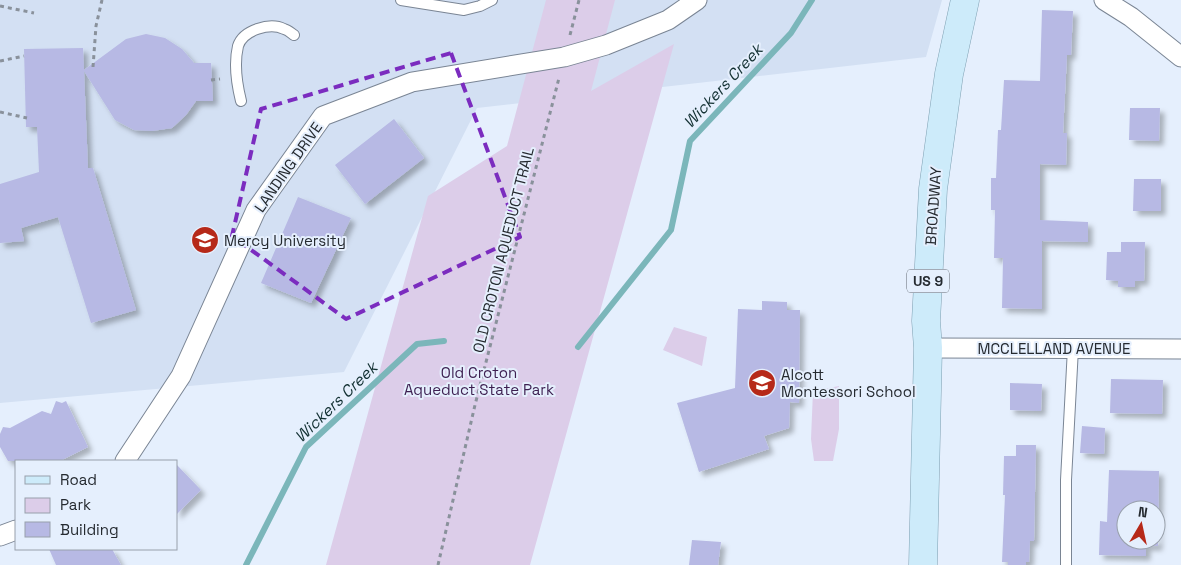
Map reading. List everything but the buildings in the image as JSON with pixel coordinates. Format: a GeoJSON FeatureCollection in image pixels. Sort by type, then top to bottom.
{"type":"FeatureCollection","features":[{"type":"Feature","properties":{"kind":"main road","name":"BROADWAY"},"geometry":{"type":"LineString","coordinates":[[923,565],[928,348],[926,322],[933,189],[949,74],[965,0]]}},
{"type":"Feature","properties":{"kind":"street","name":"LANDING DRIVE"},"geometry":{"type":"LineString","coordinates":[[126,460],[181,376],[256,210],[323,116],[412,82],[564,57],[606,45],[668,20],[697,0]]}},
{"type":"Feature","properties":{"kind":"street"},"geometry":{"type":"LineString","coordinates":[[1104,0],[1181,56]]}},
{"type":"Feature","properties":{"kind":"street","name":"MCCLELLAND AVENUE"},"geometry":{"type":"LineString","coordinates":[[928,348],[1181,349]]}},
{"type":"Feature","properties":{"kind":"street"},"geometry":{"type":"LineString","coordinates":[[0,536],[15,530]]}},
{"type":"Feature","properties":{"kind":"lane"},"geometry":{"type":"LineString","coordinates":[[401,0],[464,10],[480,6],[492,0]]}},
{"type":"Feature","properties":{"kind":"lane"},"geometry":{"type":"LineString","coordinates":[[241,101],[238,88],[238,45],[246,34],[261,27],[283,28],[294,35]]}},
{"type":"Feature","properties":{"kind":"lane"},"geometry":{"type":"LineString","coordinates":[[1066,565],[1066,480],[1073,348]]}},
{"type":"Feature","properties":{"kind":"path"},"geometry":{"type":"LineString","coordinates":[[93,67],[96,26],[102,0]]}},
{"type":"Feature","properties":{"kind":"path","name":"OLD CROTON AQUEDUCT TRAIL"},"geometry":{"type":"LineString","coordinates":[[438,565],[475,405],[579,0]]}},
{"type":"Feature","properties":{"kind":"path"},"geometry":{"type":"LineString","coordinates":[[0,6],[34,13]]}},
{"type":"Feature","properties":{"kind":"path"},"geometry":{"type":"LineString","coordinates":[[0,61],[24,56]]}},
{"type":"Feature","properties":{"kind":"path"},"geometry":{"type":"LineString","coordinates":[[211,80],[220,79]]}},
{"type":"Feature","properties":{"kind":"path"},"geometry":{"type":"LineString","coordinates":[[0,112],[26,118]]}},
{"type":"Feature","properties":{"kind":"highlighted area"},"geometry":{"type":"Polygon","coordinates":[[[451,53],[520,237],[346,319],[232,236],[261,109],[451,53]]]}},
{"type":"Feature","properties":{"kind":"shaded area","name":"Mercy University"},"geometry":{"type":"Polygon","coordinates":[[[0,0],[942,0],[926,57],[477,108],[344,372],[0,403],[0,0]]]}},
{"type":"Feature","properties":{"kind":"green space","name":"Old Croton Aqueduct State Park"},"geometry":{"type":"Polygon","coordinates":[[[546,0],[615,0],[591,91],[674,44],[530,565],[326,565],[428,196],[507,146],[546,0]]]}},
{"type":"Feature","properties":{"kind":"green space"},"geometry":{"type":"Polygon","coordinates":[[[674,327],[707,337],[702,366],[663,350],[674,327]]]}},
{"type":"Feature","properties":{"kind":"green space"},"geometry":{"type":"Polygon","coordinates":[[[839,386],[839,429],[833,461],[814,461],[811,439],[813,391],[839,386]]]}},
{"type":"Feature","properties":{"kind":"waterway","name":"Wickers Creek"},"geometry":{"type":"LineString","coordinates":[[578,347],[671,230],[690,141],[791,33],[812,0]]}},
{"type":"Feature","properties":{"kind":"waterway","name":"Wickers Creek"},"geometry":{"type":"LineString","coordinates":[[246,565],[306,447],[417,344],[444,341]]}},
{"type":"Feature","properties":{"kind":"place","name":"Mercy University"},"geometry":{"type":"Point","coordinates":[205,240]}},
{"type":"Feature","properties":{"kind":"place","name":"Alcott Montessori School"},"geometry":{"type":"Point","coordinates":[762,383]}}]}
